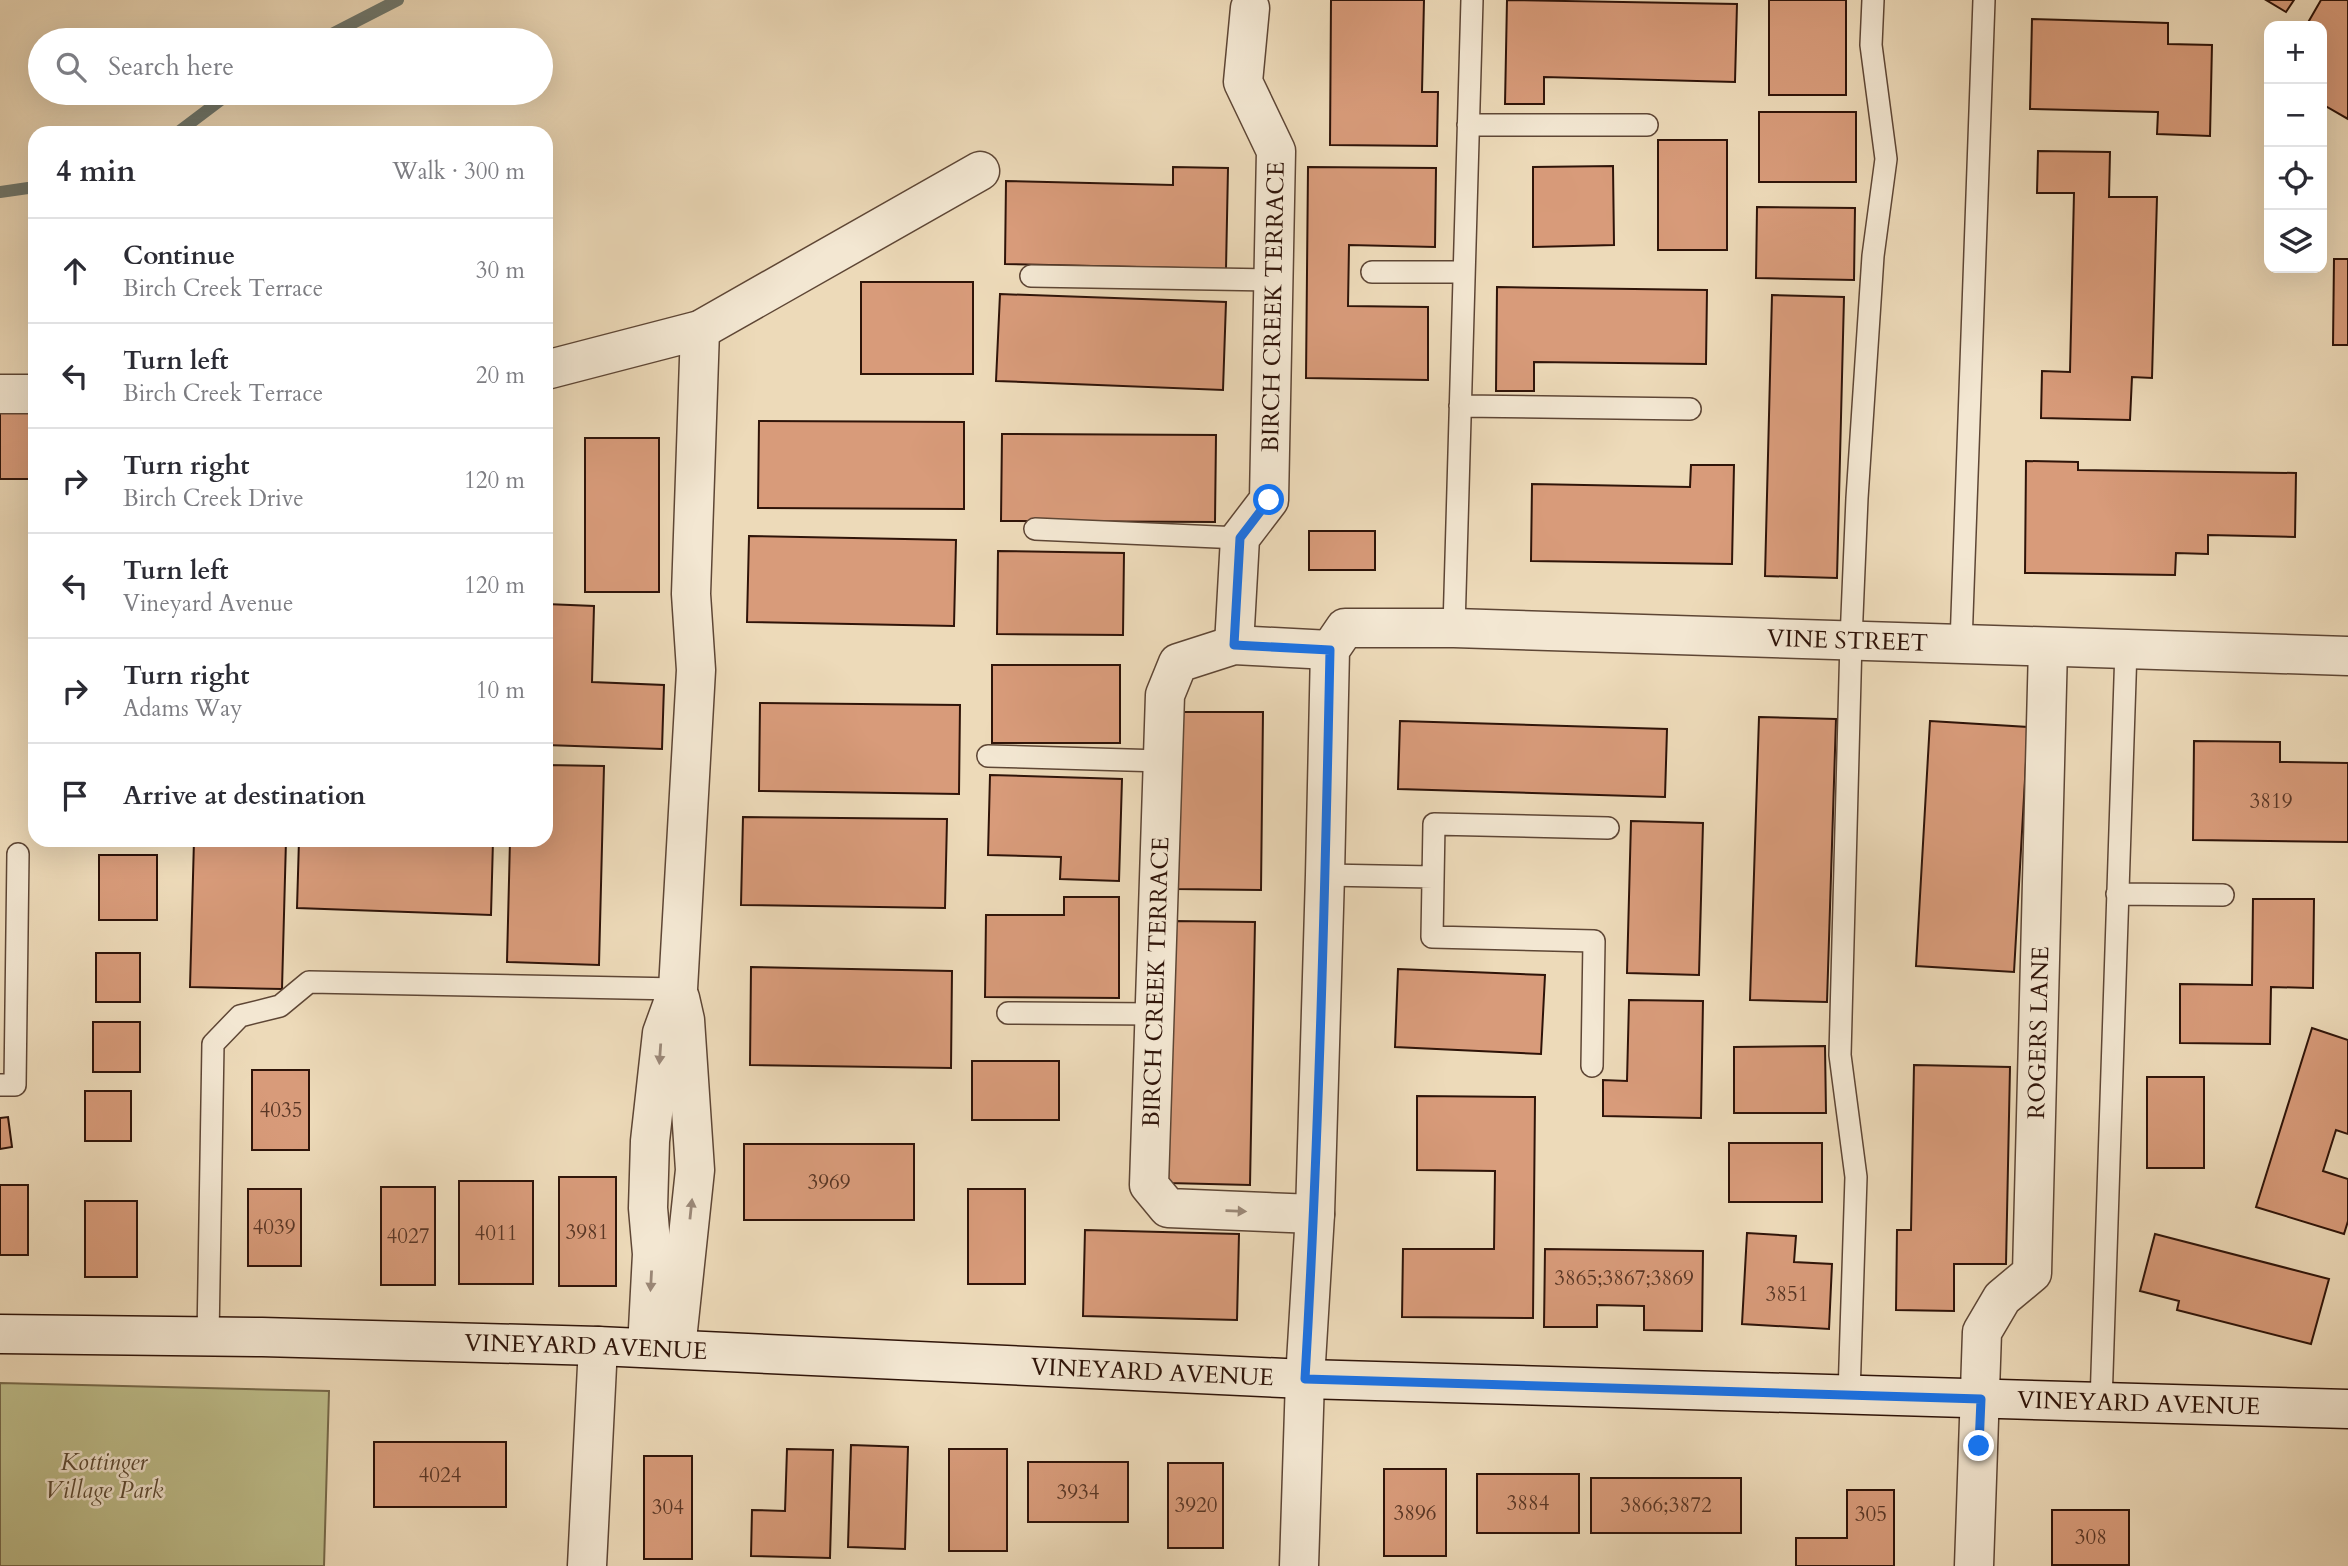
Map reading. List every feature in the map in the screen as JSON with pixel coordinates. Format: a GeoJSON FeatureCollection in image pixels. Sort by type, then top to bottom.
{"type":"FeatureCollection","features":[{"type":"Feature","properties":{"kind":"street","name":"BIRCH CREEK TERRACE"},"geometry":{"type":"LineString","coordinates":[[1240,538],[1269,500],[1276,150],[1243,82],[1250,8]]}},
{"type":"Feature","properties":{"kind":"street"},"geometry":{"type":"LineString","coordinates":[[553,368],[700,330],[980,171]]}},
{"type":"Feature","properties":{"kind":"street"},"geometry":{"type":"LineString","coordinates":[[662,1349],[691,1218],[695,1170],[685,1020],[678,989],[696,670],[691,594],[700,330]]}},
{"type":"Feature","properties":{"kind":"street"},"geometry":{"type":"LineString","coordinates":[[0,394],[28,394]]}},
{"type":"Feature","properties":{"kind":"street"},"geometry":{"type":"LineString","coordinates":[[1234,645],[1240,538]]}},
{"type":"Feature","properties":{"kind":"street","name":"VINE STREET"},"geometry":{"type":"LineString","coordinates":[[1337,639],[1454,628],[2348,656]]}},
{"type":"Feature","properties":{"kind":"street","name":"BIRCH CREEK TERRACE"},"geometry":{"type":"LineString","coordinates":[[1315,1214],[1168,1208],[1149,1185],[1165,695],[1178,663],[1234,645],[1337,639]]}},
{"type":"Feature","properties":{"kind":"street"},"geometry":{"type":"LineString","coordinates":[[1299,1566],[1305,1379],[1315,1214],[1325,874],[1337,639]]}},
{"type":"Feature","properties":{"kind":"street","name":"ROGERS LANE"},"geometry":{"type":"LineString","coordinates":[[1974,1566],[1982,1332],[2001,1298],[2032,1273],[2048,647]]}},
{"type":"Feature","properties":{"kind":"street","name":"VINEYARD AVENUE"},"geometry":{"type":"LineString","coordinates":[[0,1334],[261,1337],[598,1346],[1305,1379],[2348,1409]]}},
{"type":"Feature","properties":{"kind":"street"},"geometry":{"type":"LineString","coordinates":[[587,1566],[598,1346]]}},
{"type":"Feature","properties":{"kind":"lane"},"geometry":{"type":"LineString","coordinates":[[1454,628],[1472,0]]}},
{"type":"Feature","properties":{"kind":"lane"},"geometry":{"type":"LineString","coordinates":[[1849,1395],[1856,1177],[1840,1055],[1852,640],[1857,498],[1871,282],[1886,159],[1871,45],[1873,0]]}},
{"type":"Feature","properties":{"kind":"lane"},"geometry":{"type":"LineString","coordinates":[[1961,644],[1984,0]]}},
{"type":"Feature","properties":{"kind":"lane"},"geometry":{"type":"LineString","coordinates":[[1468,125],[1647,125]]}},
{"type":"Feature","properties":{"kind":"lane"},"geometry":{"type":"LineString","coordinates":[[1372,272],[1464,272]]}},
{"type":"Feature","properties":{"kind":"lane"},"geometry":{"type":"LineString","coordinates":[[1031,276],[1273,280]]}},
{"type":"Feature","properties":{"kind":"lane"},"geometry":{"type":"LineString","coordinates":[[1460,406],[1690,409]]}},
{"type":"Feature","properties":{"kind":"lane"},"geometry":{"type":"LineString","coordinates":[[1035,529],[1240,538]]}},
{"type":"Feature","properties":{"kind":"lane"},"geometry":{"type":"LineString","coordinates":[[2101,1403],[2126,649]]}},
{"type":"Feature","properties":{"kind":"lane"},"geometry":{"type":"LineString","coordinates":[[988,757],[1163,761]]}},
{"type":"Feature","properties":{"kind":"lane"},"geometry":{"type":"LineString","coordinates":[[1592,1066],[1594,941],[1432,937],[1434,824],[1608,828]]}},
{"type":"Feature","properties":{"kind":"lane"},"geometry":{"type":"LineString","coordinates":[[0,1085],[15,1085],[18,854]]}},
{"type":"Feature","properties":{"kind":"lane"},"geometry":{"type":"LineString","coordinates":[[1325,874],[1433,877]]}},
{"type":"Feature","properties":{"kind":"lane"},"geometry":{"type":"LineString","coordinates":[[2117,894],[2223,895]]}},
{"type":"Feature","properties":{"kind":"lane"},"geometry":{"type":"LineString","coordinates":[[208,1338],[212,1045],[240,1016],[280,1006],[309,982],[678,989]]}},
{"type":"Feature","properties":{"kind":"lane"},"geometry":{"type":"LineString","coordinates":[[1008,1013],[1155,1014]]}},
{"type":"Feature","properties":{"kind":"green space","name":"Kottinger Village Park"},"geometry":{"type":"Polygon","coordinates":[[[0,1383],[329,1391],[324,1566],[0,1566],[0,1383]]]}},
{"type":"Feature","properties":{"kind":"building"},"geometry":{"type":"Polygon","coordinates":[[[1331,0],[1424,0],[1422,92],[1438,92],[1437,146],[1330,145],[1331,0]]]}},
{"type":"Feature","properties":{"kind":"building"},"geometry":{"type":"Polygon","coordinates":[[[1507,0],[1737,4],[1735,82],[1544,77],[1544,104],[1505,104],[1507,0]]]}},
{"type":"Feature","properties":{"kind":"building"},"geometry":{"type":"Polygon","coordinates":[[[1769,0],[1846,0],[1846,95],[1769,95],[1769,0]]]}},
{"type":"Feature","properties":{"kind":"building"},"geometry":{"type":"Polygon","coordinates":[[[2266,0],[2294,0],[2286,12],[2266,0]]]}},
{"type":"Feature","properties":{"kind":"building"},"geometry":{"type":"Polygon","coordinates":[[[2321,0],[2348,0],[2348,119],[2327,107],[2327,21],[2309,21],[2321,0]]]}},
{"type":"Feature","properties":{"kind":"building"},"geometry":{"type":"Polygon","coordinates":[[[2032,19],[2168,23],[2168,44],[2212,45],[2210,136],[2157,134],[2158,112],[2030,109],[2032,19]]]}},
{"type":"Feature","properties":{"kind":"building"},"geometry":{"type":"Polygon","coordinates":[[[1759,112],[1856,112],[1856,182],[1759,182],[1759,112]]]}},
{"type":"Feature","properties":{"kind":"building"},"geometry":{"type":"Polygon","coordinates":[[[1658,140],[1727,140],[1727,250],[1658,250],[1658,140]]]}},
{"type":"Feature","properties":{"kind":"building"},"geometry":{"type":"Polygon","coordinates":[[[2038,151],[2110,152],[2109,197],[2157,197],[2152,378],[2132,377],[2130,420],[2041,418],[2042,371],[2070,372],[2074,193],[2037,193],[2038,151]]]}},
{"type":"Feature","properties":{"kind":"building"},"geometry":{"type":"Polygon","coordinates":[[[1613,166],[1614,245],[1533,247],[1533,167],[1613,166]]]}},
{"type":"Feature","properties":{"kind":"building"},"geometry":{"type":"Polygon","coordinates":[[[1173,167],[1228,168],[1226,269],[1005,264],[1006,181],[1173,185],[1173,167]]]}},
{"type":"Feature","properties":{"kind":"building"},"geometry":{"type":"Polygon","coordinates":[[[1308,167],[1436,168],[1435,247],[1349,245],[1348,306],[1428,307],[1428,380],[1306,378],[1308,167]]]}},
{"type":"Feature","properties":{"kind":"building"},"geometry":{"type":"Polygon","coordinates":[[[1757,207],[1855,208],[1854,280],[1756,278],[1757,207]]]}},
{"type":"Feature","properties":{"kind":"building"},"geometry":{"type":"Polygon","coordinates":[[[2334,259],[2348,259],[2348,345],[2333,345],[2334,259]]]}},
{"type":"Feature","properties":{"kind":"building"},"geometry":{"type":"Polygon","coordinates":[[[861,282],[973,282],[973,374],[861,374],[861,282]]]}},
{"type":"Feature","properties":{"kind":"building"},"geometry":{"type":"Polygon","coordinates":[[[1497,287],[1707,290],[1706,364],[1534,362],[1534,391],[1496,391],[1497,287]]]}},
{"type":"Feature","properties":{"kind":"building"},"geometry":{"type":"Polygon","coordinates":[[[1000,294],[1226,302],[1223,390],[996,381],[1000,294]]]}},
{"type":"Feature","properties":{"kind":"building"},"geometry":{"type":"Polygon","coordinates":[[[1772,295],[1844,297],[1837,578],[1765,576],[1772,295]]]}},
{"type":"Feature","properties":{"kind":"building"},"geometry":{"type":"Polygon","coordinates":[[[0,410],[28,410],[28,479],[0,479],[0,410]]]}},
{"type":"Feature","properties":{"kind":"building"},"geometry":{"type":"Polygon","coordinates":[[[759,421],[964,422],[964,509],[758,508],[759,421]]]}},
{"type":"Feature","properties":{"kind":"building"},"geometry":{"type":"Polygon","coordinates":[[[1002,434],[1216,435],[1215,522],[1001,521],[1002,434]]]}},
{"type":"Feature","properties":{"kind":"building"},"geometry":{"type":"Polygon","coordinates":[[[585,438],[659,438],[659,592],[585,592],[585,438]]]}},
{"type":"Feature","properties":{"kind":"building"},"geometry":{"type":"Polygon","coordinates":[[[2026,461],[2078,462],[2078,470],[2296,473],[2295,537],[2208,535],[2208,554],[2176,553],[2175,575],[2025,573],[2026,461]]]}},
{"type":"Feature","properties":{"kind":"building"},"geometry":{"type":"Polygon","coordinates":[[[1691,465],[1734,465],[1732,564],[1531,561],[1532,484],[1690,487],[1691,465]]]}},
{"type":"Feature","properties":{"kind":"building"},"geometry":{"type":"Polygon","coordinates":[[[1309,531],[1375,531],[1375,570],[1309,570],[1309,531]]]}},
{"type":"Feature","properties":{"kind":"building"},"geometry":{"type":"Polygon","coordinates":[[[749,536],[956,540],[954,626],[747,622],[749,536]]]}},
{"type":"Feature","properties":{"kind":"building"},"geometry":{"type":"Polygon","coordinates":[[[998,551],[1124,553],[1123,635],[997,634],[998,551]]]}},
{"type":"Feature","properties":{"kind":"building"},"geometry":{"type":"Polygon","coordinates":[[[553,604],[594,606],[592,682],[664,685],[662,749],[553,745],[553,604]]]}},
{"type":"Feature","properties":{"kind":"building"},"geometry":{"type":"Polygon","coordinates":[[[992,665],[1120,665],[1120,743],[992,743],[992,665]]]}},
{"type":"Feature","properties":{"kind":"building"},"geometry":{"type":"Polygon","coordinates":[[[760,703],[960,705],[959,794],[759,791],[760,703]]]}},
{"type":"Feature","properties":{"kind":"building"},"geometry":{"type":"Polygon","coordinates":[[[1178,712],[1263,712],[1261,890],[1176,889],[1178,712]]]}},
{"type":"Feature","properties":{"kind":"building"},"geometry":{"type":"Polygon","coordinates":[[[1759,717],[1836,719],[1827,1002],[1750,1000],[1759,717]]]}},
{"type":"Feature","properties":{"kind":"building"},"geometry":{"type":"Polygon","coordinates":[[[1400,721],[1667,729],[1665,797],[1398,789],[1400,721]]]}},
{"type":"Feature","properties":{"kind":"building"},"geometry":{"type":"Polygon","coordinates":[[[1930,721],[2028,727],[2014,972],[1916,966],[1930,721]]]}},
{"type":"Feature","properties":{"kind":"building"},"geometry":{"type":"Polygon","coordinates":[[[2194,741],[2280,742],[2280,762],[2348,763],[2348,842],[2193,840],[2194,741]]]}},
{"type":"Feature","properties":{"kind":"building"},"geometry":{"type":"Polygon","coordinates":[[[553,765],[604,766],[599,965],[507,962],[510,847],[553,847],[553,765]]]}},
{"type":"Feature","properties":{"kind":"building"},"geometry":{"type":"Polygon","coordinates":[[[990,775],[1122,779],[1119,881],[1060,879],[1061,857],[988,855],[990,775]]]}},
{"type":"Feature","properties":{"kind":"building"},"geometry":{"type":"Polygon","coordinates":[[[743,817],[947,819],[945,908],[741,905],[743,817]]]}},
{"type":"Feature","properties":{"kind":"building"},"geometry":{"type":"Polygon","coordinates":[[[1631,821],[1703,823],[1699,975],[1627,973],[1631,821]]]}},
{"type":"Feature","properties":{"kind":"building"},"geometry":{"type":"Polygon","coordinates":[[[194,847],[286,847],[282,989],[190,987],[194,847]]]}},
{"type":"Feature","properties":{"kind":"building"},"geometry":{"type":"Polygon","coordinates":[[[299,847],[493,847],[491,915],[297,908],[299,847]]]}},
{"type":"Feature","properties":{"kind":"building"},"geometry":{"type":"Polygon","coordinates":[[[99,855],[157,855],[157,920],[99,920],[99,855]]]}},
{"type":"Feature","properties":{"kind":"building"},"geometry":{"type":"Polygon","coordinates":[[[1064,897],[1119,897],[1119,998],[985,997],[986,915],[1064,915],[1064,897]]]}},
{"type":"Feature","properties":{"kind":"building"},"geometry":{"type":"Polygon","coordinates":[[[2253,899],[2314,899],[2313,988],[2271,987],[2270,1044],[2180,1043],[2180,984],[2252,985],[2253,899]]]}},
{"type":"Feature","properties":{"kind":"building"},"geometry":{"type":"Polygon","coordinates":[[[1173,921],[1255,922],[1250,1185],[1168,1183],[1173,921]]]}},
{"type":"Feature","properties":{"kind":"building"},"geometry":{"type":"Polygon","coordinates":[[[96,953],[140,953],[140,1002],[96,1002],[96,953]]]}},
{"type":"Feature","properties":{"kind":"building"},"geometry":{"type":"Polygon","coordinates":[[[751,967],[952,971],[951,1068],[750,1065],[751,967]]]}},
{"type":"Feature","properties":{"kind":"building"},"geometry":{"type":"Polygon","coordinates":[[[1398,969],[1545,975],[1541,1054],[1395,1047],[1398,969]]]}},
{"type":"Feature","properties":{"kind":"building"},"geometry":{"type":"Polygon","coordinates":[[[1629,1000],[1703,1001],[1701,1118],[1603,1116],[1603,1080],[1627,1081],[1629,1000]]]}},
{"type":"Feature","properties":{"kind":"building"},"geometry":{"type":"Polygon","coordinates":[[[93,1022],[140,1022],[140,1072],[93,1072],[93,1022]]]}},
{"type":"Feature","properties":{"kind":"building"},"geometry":{"type":"Polygon","coordinates":[[[2312,1028],[2348,1040],[2348,1134],[2336,1130],[2323,1171],[2348,1179],[2348,1221],[2344,1234],[2256,1207],[2312,1028]]]}},
{"type":"Feature","properties":{"kind":"building"},"geometry":{"type":"Polygon","coordinates":[[[1825,1046],[1826,1113],[1734,1113],[1734,1047],[1825,1046]]]}},
{"type":"Feature","properties":{"kind":"building"},"geometry":{"type":"Polygon","coordinates":[[[972,1061],[1059,1061],[1059,1120],[972,1120],[972,1061]]]}},
{"type":"Feature","properties":{"kind":"building"},"geometry":{"type":"Polygon","coordinates":[[[1914,1065],[2010,1067],[2006,1264],[1954,1264],[1954,1311],[1896,1310],[1897,1230],[1911,1230],[1914,1065]]]}},
{"type":"Feature","properties":{"kind":"building"},"geometry":{"type":"Polygon","coordinates":[[[252,1070],[309,1070],[309,1150],[252,1150],[252,1070]]]}},
{"type":"Feature","properties":{"kind":"building"},"geometry":{"type":"Polygon","coordinates":[[[2147,1077],[2204,1077],[2204,1168],[2147,1168],[2147,1077]]]}},
{"type":"Feature","properties":{"kind":"building"},"geometry":{"type":"Polygon","coordinates":[[[85,1091],[131,1091],[131,1141],[85,1141],[85,1091]]]}},
{"type":"Feature","properties":{"kind":"building"},"geometry":{"type":"Polygon","coordinates":[[[1417,1096],[1535,1097],[1533,1318],[1402,1317],[1403,1249],[1494,1249],[1495,1171],[1417,1170],[1417,1096]]]}},
{"type":"Feature","properties":{"kind":"building"},"geometry":{"type":"Polygon","coordinates":[[[8,1117],[12,1147],[0,1149],[0,1118],[8,1117]]]}},
{"type":"Feature","properties":{"kind":"building"},"geometry":{"type":"Polygon","coordinates":[[[1729,1143],[1822,1143],[1822,1202],[1729,1202],[1729,1143]]]}},
{"type":"Feature","properties":{"kind":"building"},"geometry":{"type":"Polygon","coordinates":[[[744,1144],[914,1144],[914,1220],[744,1220],[744,1144]]]}},
{"type":"Feature","properties":{"kind":"building"},"geometry":{"type":"Polygon","coordinates":[[[559,1177],[616,1177],[616,1286],[559,1286],[559,1177]]]}},
{"type":"Feature","properties":{"kind":"building"},"geometry":{"type":"Polygon","coordinates":[[[459,1181],[533,1181],[533,1284],[459,1284],[459,1181]]]}},
{"type":"Feature","properties":{"kind":"building"},"geometry":{"type":"Polygon","coordinates":[[[0,1185],[28,1185],[28,1255],[0,1255],[0,1185]]]}},
{"type":"Feature","properties":{"kind":"building"},"geometry":{"type":"Polygon","coordinates":[[[381,1187],[435,1187],[435,1285],[381,1285],[381,1187]]]}},
{"type":"Feature","properties":{"kind":"building"},"geometry":{"type":"Polygon","coordinates":[[[248,1189],[301,1189],[301,1266],[248,1266],[248,1189]]]}},
{"type":"Feature","properties":{"kind":"building"},"geometry":{"type":"Polygon","coordinates":[[[968,1189],[1025,1189],[1025,1284],[968,1284],[968,1189]]]}},
{"type":"Feature","properties":{"kind":"building"},"geometry":{"type":"Polygon","coordinates":[[[85,1201],[137,1201],[137,1277],[85,1277],[85,1201]]]}},
{"type":"Feature","properties":{"kind":"building"},"geometry":{"type":"Polygon","coordinates":[[[1085,1230],[1239,1234],[1237,1320],[1083,1316],[1085,1230]]]}},
{"type":"Feature","properties":{"kind":"building"},"geometry":{"type":"Polygon","coordinates":[[[1747,1233],[1796,1236],[1794,1262],[1832,1264],[1829,1329],[1742,1324],[1747,1233]]]}},
{"type":"Feature","properties":{"kind":"building"},"geometry":{"type":"Polygon","coordinates":[[[2155,1234],[2329,1279],[2311,1344],[2177,1310],[2179,1301],[2140,1291],[2155,1234]]]}},
{"type":"Feature","properties":{"kind":"building"},"geometry":{"type":"Polygon","coordinates":[[[1545,1249],[1703,1251],[1702,1331],[1644,1330],[1644,1306],[1597,1305],[1597,1327],[1544,1327],[1545,1249]]]}},
{"type":"Feature","properties":{"kind":"building"},"geometry":{"type":"Polygon","coordinates":[[[374,1442],[506,1442],[506,1507],[374,1507],[374,1442]]]}},
{"type":"Feature","properties":{"kind":"building"},"geometry":{"type":"Polygon","coordinates":[[[851,1445],[908,1447],[905,1549],[848,1547],[851,1445]]]}},
{"type":"Feature","properties":{"kind":"building"},"geometry":{"type":"Polygon","coordinates":[[[787,1449],[833,1450],[830,1558],[751,1556],[752,1510],[785,1511],[787,1449]]]}},
{"type":"Feature","properties":{"kind":"building"},"geometry":{"type":"Polygon","coordinates":[[[949,1449],[1007,1449],[1007,1551],[949,1551],[949,1449]]]}},
{"type":"Feature","properties":{"kind":"building"},"geometry":{"type":"Polygon","coordinates":[[[644,1456],[692,1456],[692,1559],[644,1559],[644,1456]]]}},
{"type":"Feature","properties":{"kind":"building"},"geometry":{"type":"Polygon","coordinates":[[[1028,1462],[1128,1462],[1128,1522],[1028,1522],[1028,1462]]]}},
{"type":"Feature","properties":{"kind":"building"},"geometry":{"type":"Polygon","coordinates":[[[1168,1463],[1223,1463],[1223,1548],[1168,1548],[1168,1463]]]}},
{"type":"Feature","properties":{"kind":"building"},"geometry":{"type":"Polygon","coordinates":[[[1384,1469],[1446,1469],[1446,1556],[1384,1556],[1384,1469]]]}},
{"type":"Feature","properties":{"kind":"building"},"geometry":{"type":"Polygon","coordinates":[[[1477,1474],[1579,1474],[1579,1533],[1477,1533],[1477,1474]]]}},
{"type":"Feature","properties":{"kind":"building"},"geometry":{"type":"Polygon","coordinates":[[[1591,1478],[1741,1478],[1741,1533],[1591,1533],[1591,1478]]]}},
{"type":"Feature","properties":{"kind":"building"},"geometry":{"type":"Polygon","coordinates":[[[1847,1490],[1894,1490],[1894,1566],[1796,1566],[1796,1538],[1847,1538],[1847,1490]]]}},
{"type":"Feature","properties":{"kind":"building"},"geometry":{"type":"Polygon","coordinates":[[[2052,1510],[2129,1510],[2129,1565],[2052,1565],[2052,1510]]]}},
{"type":"Feature","properties":{"kind":"waterway"},"geometry":{"type":"LineString","coordinates":[[343,28],[398,0]]}},
{"type":"Feature","properties":{"kind":"waterway"},"geometry":{"type":"LineString","coordinates":[[186,126],[214,105]]}},
{"type":"Feature","properties":{"kind":"waterway"},"geometry":{"type":"LineString","coordinates":[[0,192],[28,188]]}},
{"type":"Feature","properties":{"kind":"route"},"geometry":{"type":"LineString","coordinates":[[1269,500],[1240,538],[1234,645],[1330,650],[1315,1214],[1305,1379],[1981,1399],[1979,1446]]}}]}
